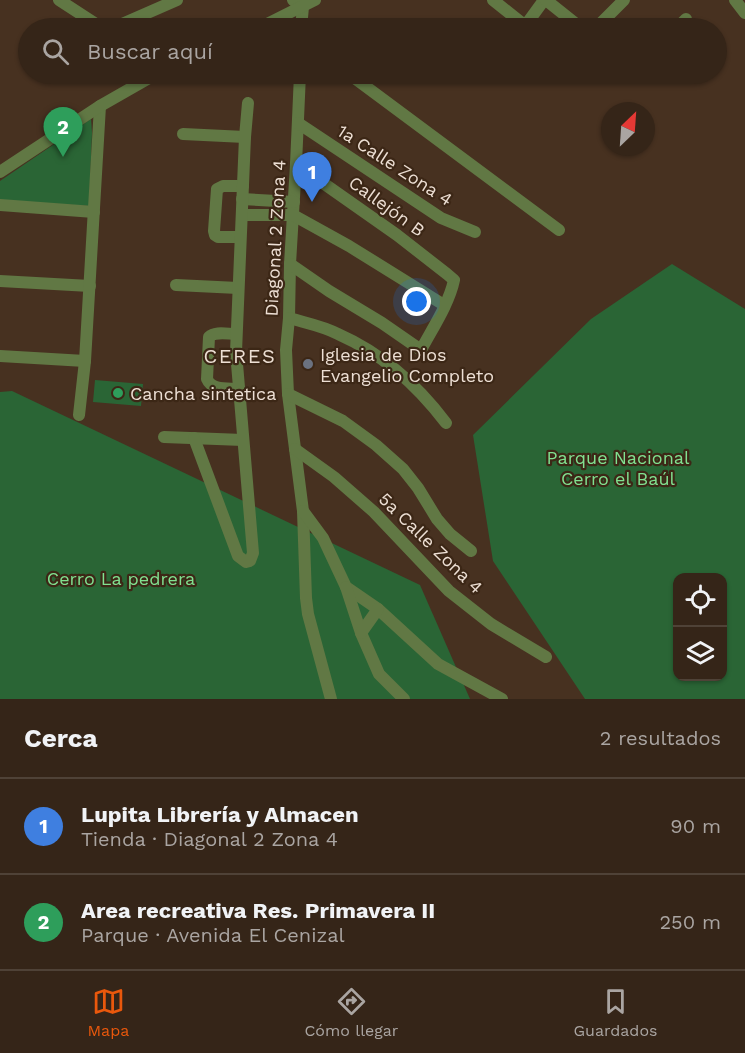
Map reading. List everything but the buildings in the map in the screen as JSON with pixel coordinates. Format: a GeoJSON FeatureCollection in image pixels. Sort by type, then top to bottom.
{"type":"FeatureCollection","features":[{"type":"Feature","properties":{"kind":"street"},"geometry":{"type":"LineString","coordinates":[[59,0],[87,18]]}},
{"type":"Feature","properties":{"kind":"street"},"geometry":{"type":"LineString","coordinates":[[136,18],[177,0]]}},
{"type":"Feature","properties":{"kind":"street"},"geometry":{"type":"LineString","coordinates":[[275,18],[298,4],[315,0]]}},
{"type":"Feature","properties":{"kind":"street"},"geometry":{"type":"LineString","coordinates":[[492,0],[514,18]]}},
{"type":"Feature","properties":{"kind":"street"},"geometry":{"type":"LineString","coordinates":[[531,18],[545,0],[568,18]]}},
{"type":"Feature","properties":{"kind":"street"},"geometry":{"type":"LineString","coordinates":[[606,18],[624,0]]}},
{"type":"Feature","properties":{"kind":"street"},"geometry":{"type":"LineString","coordinates":[[735,0],[745,13]]}},
{"type":"Feature","properties":{"kind":"street"},"geometry":{"type":"LineString","coordinates":[[0,172],[100,106],[138,84]]}},
{"type":"Feature","properties":{"kind":"street","name":"Diagonal 2 Zona 4"},"geometry":{"type":"LineString","coordinates":[[300,84],[290,264],[290,318],[286,350],[288,394],[303,511],[308,614],[331,699]]}},
{"type":"Feature","properties":{"kind":"street"},"geometry":{"type":"LineString","coordinates":[[362,84],[559,230]]}},
{"type":"Feature","properties":{"kind":"street"},"geometry":{"type":"LineString","coordinates":[[194,438],[238,556],[246,562],[250,561],[252,552],[236,334],[248,103]]}},
{"type":"Feature","properties":{"kind":"street"},"geometry":{"type":"LineString","coordinates":[[79,415],[85,361],[100,106]]}},
{"type":"Feature","properties":{"kind":"street","name":"1a Calle Zona 4"},"geometry":{"type":"LineString","coordinates":[[298,123],[441,218],[475,232]]}},
{"type":"Feature","properties":{"kind":"street"},"geometry":{"type":"LineString","coordinates":[[183,134],[245,137]]}},
{"type":"Feature","properties":{"kind":"street","name":"Callejón B"},"geometry":{"type":"LineString","coordinates":[[296,164],[397,235],[454,280],[444,305]]}},
{"type":"Feature","properties":{"kind":"street"},"geometry":{"type":"LineString","coordinates":[[240,237],[215,235],[216,190],[219,187],[294,202]]}},
{"type":"Feature","properties":{"kind":"street"},"geometry":{"type":"LineString","coordinates":[[0,205],[94,212]]}},
{"type":"Feature","properties":{"kind":"street"},"geometry":{"type":"LineString","coordinates":[[242,215],[293,215],[349,246],[444,305],[421,350],[382,322],[329,291],[290,264]]}},
{"type":"Feature","properties":{"kind":"street"},"geometry":{"type":"LineString","coordinates":[[0,281],[90,286]]}},
{"type":"Feature","properties":{"kind":"street"},"geometry":{"type":"LineString","coordinates":[[176,285],[238,288]]}},
{"type":"Feature","properties":{"kind":"street"},"geometry":{"type":"LineString","coordinates":[[290,318],[338,334],[379,358],[431,403],[446,423]]}},
{"type":"Feature","properties":{"kind":"street"},"geometry":{"type":"LineString","coordinates":[[236,334],[214,333],[208,337],[207,379],[213,387],[239,389]]}},
{"type":"Feature","properties":{"kind":"street"},"geometry":{"type":"LineString","coordinates":[[0,356],[85,361]]}},
{"type":"Feature","properties":{"kind":"street"},"geometry":{"type":"LineString","coordinates":[[288,394],[343,421],[376,445],[403,469],[450,534],[471,551]]}},
{"type":"Feature","properties":{"kind":"street"},"geometry":{"type":"LineString","coordinates":[[164,437],[243,440]]}},
{"type":"Feature","properties":{"kind":"street","name":"5a Calle Zona 4"},"geometry":{"type":"LineString","coordinates":[[295,449],[334,477],[374,512],[449,591],[491,624],[546,657]]}},
{"type":"Feature","properties":{"kind":"street"},"geometry":{"type":"LineString","coordinates":[[303,511],[323,538],[346,587],[361,633],[379,674],[404,699]]}},
{"type":"Feature","properties":{"kind":"street"},"geometry":{"type":"LineString","coordinates":[[346,587],[378,609],[438,664],[501,699]]}},
{"type":"Feature","properties":{"kind":"street"},"geometry":{"type":"LineString","coordinates":[[361,633],[378,609]]}},
{"type":"Feature","properties":{"kind":"green space"},"geometry":{"type":"Polygon","coordinates":[[[91,119],[89,206],[0,200],[0,181],[91,119]]]}},
{"type":"Feature","properties":{"kind":"green space","name":"Parque Nacional Cerro el Baúl"},"geometry":{"type":"Polygon","coordinates":[[[672,264],[745,309],[745,699],[585,699],[493,561],[473,435],[591,319],[672,264]]]}},
{"type":"Feature","properties":{"kind":"green space","name":"Cancha sintetica"},"geometry":{"type":"Polygon","coordinates":[[[95,380],[143,384],[141,406],[93,402],[95,380]]]}},
{"type":"Feature","properties":{"kind":"green space","name":"Cerro La pedrera"},"geometry":{"type":"Polygon","coordinates":[[[12,391],[420,585],[470,699],[0,699],[0,392],[12,391]]]}},
{"type":"Feature","properties":{"kind":"place","name":"Area recreativa Res. Primavera II"},"geometry":{"type":"Point","coordinates":[63,157]}},
{"type":"Feature","properties":{"kind":"place","name":"Lupita Librería y Almacen"},"geometry":{"type":"Point","coordinates":[312,202]}},
{"type":"Feature","properties":{"kind":"place","name":"Iglesia de Dios Evangelio Completo"},"geometry":{"type":"Point","coordinates":[308,364]}},
{"type":"Feature","properties":{"kind":"place","name":"Cancha sintetica"},"geometry":{"type":"Point","coordinates":[118,393]}},
{"type":"Feature","properties":{"kind":"district","name":"CERES"},"geometry":{"type":"Point","coordinates":[240,356]}}]}
